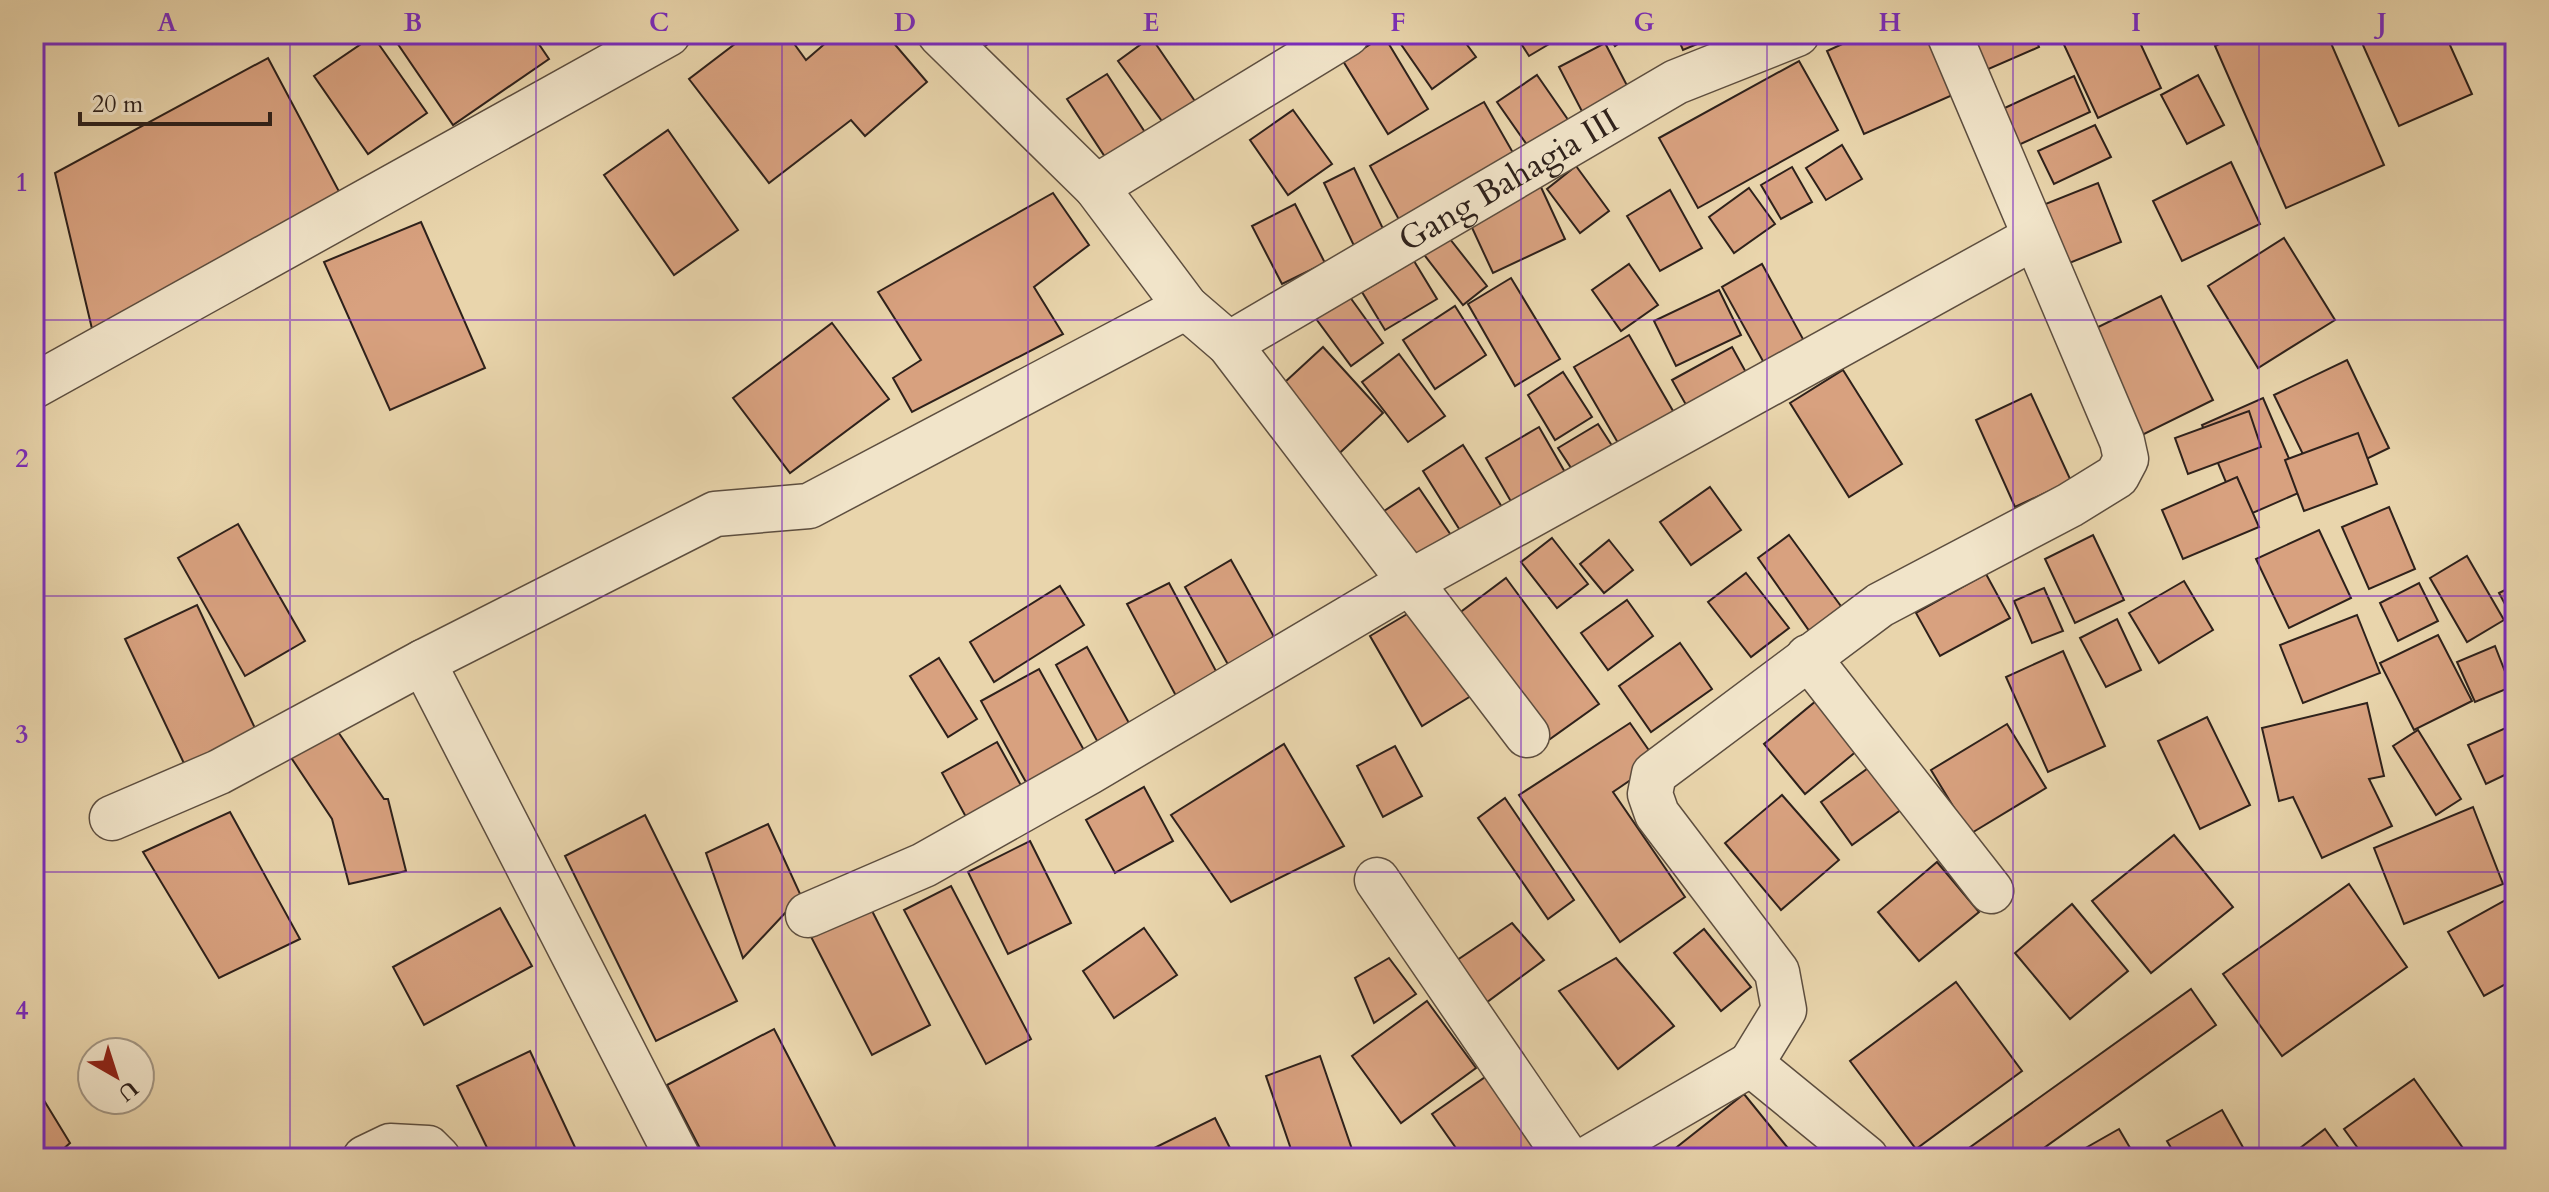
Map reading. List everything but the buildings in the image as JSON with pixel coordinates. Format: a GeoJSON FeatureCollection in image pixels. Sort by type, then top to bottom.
{"type":"FeatureCollection","features":[{"type":"Feature","properties":{"kind":"street"},"geometry":{"type":"LineString","coordinates":[[34,386],[668,34]]}},
{"type":"Feature","properties":{"kind":"street"},"geometry":{"type":"LineString","coordinates":[[940,34],[1096,187],[1186,307],[1229,344],[1527,735]]}},
{"type":"Feature","properties":{"kind":"street"},"geometry":{"type":"LineString","coordinates":[[1096,187],[1347,34]]}},
{"type":"Feature","properties":{"kind":"street","name":"Gang Bahagia III"},"geometry":{"type":"LineString","coordinates":[[1229,344],[1676,82],[1797,34]]}},
{"type":"Feature","properties":{"kind":"street"},"geometry":{"type":"LineString","coordinates":[[1377,880],[1587,1157],[1751,1064],[1784,1010],[1777,972],[1657,814],[1650,794],[1654,774],[1880,605],[2117,476],[2126,459],[2122,441],[2033,238],[1949,34]]}},
{"type":"Feature","properties":{"kind":"street"},"geometry":{"type":"LineString","coordinates":[[808,915],[924,865],[1103,765],[1410,582],[2033,238]]}},
{"type":"Feature","properties":{"kind":"street"},"geometry":{"type":"LineString","coordinates":[[112,818],[219,772],[423,662],[715,514],[809,506],[1186,307]]}},
{"type":"Feature","properties":{"kind":"street"},"geometry":{"type":"LineString","coordinates":[[1808,657],[1991,891]]}},
{"type":"Feature","properties":{"kind":"street"},"geometry":{"type":"LineString","coordinates":[[423,662],[678,1158]]}},
{"type":"Feature","properties":{"kind":"street"},"geometry":{"type":"LineString","coordinates":[[1751,1064],[1866,1158]]}},
{"type":"Feature","properties":{"kind":"street"},"geometry":{"type":"LineString","coordinates":[[365,1158],[390,1146],[428,1148],[438,1158]]}}]}
